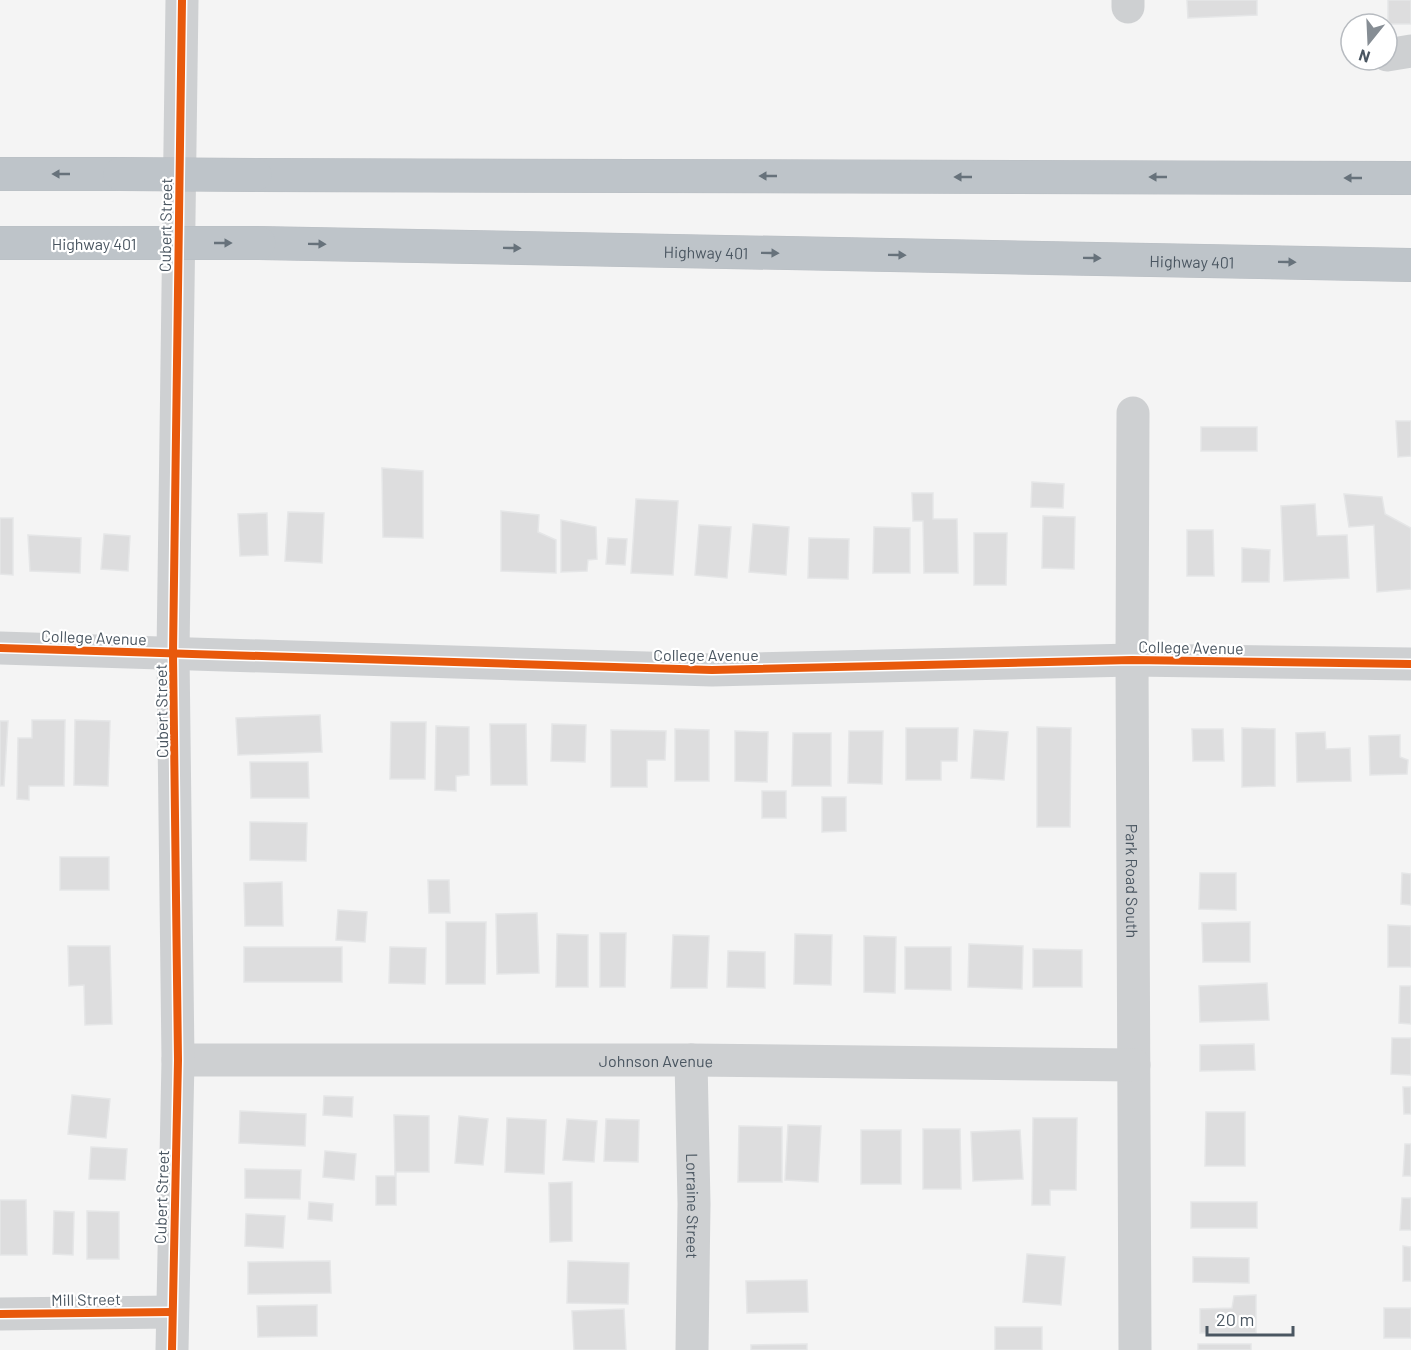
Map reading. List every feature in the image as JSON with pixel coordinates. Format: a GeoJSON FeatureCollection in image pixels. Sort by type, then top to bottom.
{"type":"FeatureCollection","features":[{"type":"Feature","properties":{"kind":"highway"},"geometry":{"type":"LineString","coordinates":[[0,174],[1411,178]]}},
{"type":"Feature","properties":{"kind":"highway","name":"Highway 401"},"geometry":{"type":"LineString","coordinates":[[0,243],[259,243],[1411,265]]}},
{"type":"Feature","properties":{"kind":"street","name":"Cubert Street"},"geometry":{"type":"LineString","coordinates":[[172,1350],[178,1060],[173,652],[182,0]]}},
{"type":"Feature","properties":{"kind":"street","name":"Park Road South"},"geometry":{"type":"LineString","coordinates":[[1133,412],[1135,1350]]}},
{"type":"Feature","properties":{"kind":"street","name":"College Avenue"},"geometry":{"type":"LineString","coordinates":[[0,648],[712,670],[1132,660],[1411,664]]}},
{"type":"Feature","properties":{"kind":"street","name":"Johnson Avenue"},"geometry":{"type":"LineString","coordinates":[[178,1060],[691,1060],[1134,1065]]}},
{"type":"Feature","properties":{"kind":"street","name":"Lorraine Street"},"geometry":{"type":"LineString","coordinates":[[691,1060],[694,1204],[692,1350]]}},
{"type":"Feature","properties":{"kind":"street","name":"Mill Street"},"geometry":{"type":"LineString","coordinates":[[0,1314],[172,1311]]}},
{"type":"Feature","properties":{"kind":"building"},"geometry":{"type":"Polygon","coordinates":[[[1187,0],[1257,0],[1257,15],[1188,18],[1187,0]]]}},
{"type":"Feature","properties":{"kind":"building"},"geometry":{"type":"Polygon","coordinates":[[[1388,0],[1411,0],[1411,24],[1399,24],[1399,12],[1388,12],[1388,0]]]}},
{"type":"Feature","properties":{"kind":"building"},"geometry":{"type":"Polygon","coordinates":[[[1396,421],[1411,421],[1411,456],[1398,457],[1396,421]]]}},
{"type":"Feature","properties":{"kind":"building"},"geometry":{"type":"Polygon","coordinates":[[[1201,427],[1257,427],[1257,451],[1201,451],[1201,427]]]}},
{"type":"Feature","properties":{"kind":"building"},"geometry":{"type":"Polygon","coordinates":[[[382,468],[423,471],[423,538],[383,537],[382,468]]]}},
{"type":"Feature","properties":{"kind":"building"},"geometry":{"type":"Polygon","coordinates":[[[1032,482],[1064,484],[1063,508],[1031,507],[1032,482]]]}},
{"type":"Feature","properties":{"kind":"building"},"geometry":{"type":"Polygon","coordinates":[[[912,493],[933,493],[933,519],[957,519],[958,573],[924,573],[923,521],[913,521],[912,493]]]}},
{"type":"Feature","properties":{"kind":"building"},"geometry":{"type":"Polygon","coordinates":[[[1344,494],[1382,497],[1385,514],[1411,528],[1411,589],[1377,592],[1374,525],[1349,527],[1344,494]]]}},
{"type":"Feature","properties":{"kind":"building"},"geometry":{"type":"Polygon","coordinates":[[[636,499],[678,501],[673,575],[631,573],[636,499]]]}},
{"type":"Feature","properties":{"kind":"building"},"geometry":{"type":"Polygon","coordinates":[[[1315,504],[1317,536],[1347,535],[1349,578],[1284,581],[1281,506],[1315,504]]]}},
{"type":"Feature","properties":{"kind":"building"},"geometry":{"type":"Polygon","coordinates":[[[501,511],[539,515],[538,532],[556,540],[556,573],[501,571],[501,511]]]}},
{"type":"Feature","properties":{"kind":"building"},"geometry":{"type":"Polygon","coordinates":[[[288,512],[324,513],[322,563],[285,561],[288,512]]]}},
{"type":"Feature","properties":{"kind":"building"},"geometry":{"type":"Polygon","coordinates":[[[267,513],[268,555],[240,556],[238,514],[267,513]]]}},
{"type":"Feature","properties":{"kind":"building"},"geometry":{"type":"Polygon","coordinates":[[[1043,516],[1075,517],[1074,569],[1042,568],[1043,516]]]}},
{"type":"Feature","properties":{"kind":"building"},"geometry":{"type":"Polygon","coordinates":[[[0,518],[13,518],[13,575],[0,574],[0,518]]]}},
{"type":"Feature","properties":{"kind":"building"},"geometry":{"type":"Polygon","coordinates":[[[561,520],[596,527],[597,559],[588,560],[587,571],[561,572],[561,520]]]}},
{"type":"Feature","properties":{"kind":"building"},"geometry":{"type":"Polygon","coordinates":[[[753,524],[789,527],[786,575],[749,572],[753,524]]]}},
{"type":"Feature","properties":{"kind":"building"},"geometry":{"type":"Polygon","coordinates":[[[699,525],[731,527],[727,578],[695,575],[699,525]]]}},
{"type":"Feature","properties":{"kind":"building"},"geometry":{"type":"Polygon","coordinates":[[[874,527],[910,528],[910,573],[873,573],[874,527]]]}},
{"type":"Feature","properties":{"kind":"building"},"geometry":{"type":"Polygon","coordinates":[[[1187,530],[1213,530],[1214,576],[1187,576],[1187,530]]]}},
{"type":"Feature","properties":{"kind":"building"},"geometry":{"type":"Polygon","coordinates":[[[974,533],[1007,533],[1006,585],[974,585],[974,533]]]}},
{"type":"Feature","properties":{"kind":"building"},"geometry":{"type":"Polygon","coordinates":[[[104,534],[130,536],[128,571],[101,569],[104,534]]]}},
{"type":"Feature","properties":{"kind":"building"},"geometry":{"type":"Polygon","coordinates":[[[28,535],[81,538],[80,573],[30,571],[28,535]]]}},
{"type":"Feature","properties":{"kind":"building"},"geometry":{"type":"Polygon","coordinates":[[[608,538],[627,539],[625,565],[606,564],[608,538]]]}},
{"type":"Feature","properties":{"kind":"building"},"geometry":{"type":"Polygon","coordinates":[[[809,538],[849,539],[848,579],[808,578],[809,538]]]}},
{"type":"Feature","properties":{"kind":"building"},"geometry":{"type":"Polygon","coordinates":[[[1242,548],[1270,550],[1269,582],[1242,582],[1242,548]]]}},
{"type":"Feature","properties":{"kind":"building"},"geometry":{"type":"Polygon","coordinates":[[[320,715],[322,752],[238,755],[236,718],[320,715]]]}},
{"type":"Feature","properties":{"kind":"building"},"geometry":{"type":"Polygon","coordinates":[[[32,720],[65,720],[64,786],[29,786],[29,800],[17,799],[18,738],[32,738],[32,720]]]}},
{"type":"Feature","properties":{"kind":"building"},"geometry":{"type":"Polygon","coordinates":[[[75,720],[110,721],[108,786],[74,785],[75,720]]]}},
{"type":"Feature","properties":{"kind":"building"},"geometry":{"type":"Polygon","coordinates":[[[0,721],[8,721],[4,786],[0,786],[0,721]]]}},
{"type":"Feature","properties":{"kind":"building"},"geometry":{"type":"Polygon","coordinates":[[[391,722],[426,722],[425,779],[390,779],[391,722]]]}},
{"type":"Feature","properties":{"kind":"building"},"geometry":{"type":"Polygon","coordinates":[[[490,724],[526,724],[527,785],[491,785],[490,724]]]}},
{"type":"Feature","properties":{"kind":"building"},"geometry":{"type":"Polygon","coordinates":[[[552,724],[586,725],[585,762],[551,761],[552,724]]]}},
{"type":"Feature","properties":{"kind":"building"},"geometry":{"type":"Polygon","coordinates":[[[436,726],[469,727],[469,775],[456,776],[456,791],[435,790],[436,726]]]}},
{"type":"Feature","properties":{"kind":"building"},"geometry":{"type":"Polygon","coordinates":[[[1037,727],[1071,728],[1070,827],[1037,827],[1037,727]]]}},
{"type":"Feature","properties":{"kind":"building"},"geometry":{"type":"Polygon","coordinates":[[[906,728],[958,728],[957,761],[941,761],[941,780],[906,780],[906,728]]]}},
{"type":"Feature","properties":{"kind":"building"},"geometry":{"type":"Polygon","coordinates":[[[1242,728],[1275,729],[1275,786],[1242,787],[1242,728]]]}},
{"type":"Feature","properties":{"kind":"building"},"geometry":{"type":"Polygon","coordinates":[[[675,729],[709,730],[709,781],[675,781],[675,729]]]}},
{"type":"Feature","properties":{"kind":"building"},"geometry":{"type":"Polygon","coordinates":[[[1192,729],[1223,729],[1224,761],[1193,761],[1192,729]]]}},
{"type":"Feature","properties":{"kind":"building"},"geometry":{"type":"Polygon","coordinates":[[[611,730],[666,731],[665,760],[647,760],[647,787],[611,787],[611,730]]]}},
{"type":"Feature","properties":{"kind":"building"},"geometry":{"type":"Polygon","coordinates":[[[974,730],[1008,732],[1004,780],[971,778],[974,730]]]}},
{"type":"Feature","properties":{"kind":"building"},"geometry":{"type":"Polygon","coordinates":[[[735,731],[768,732],[767,782],[735,781],[735,731]]]}},
{"type":"Feature","properties":{"kind":"building"},"geometry":{"type":"Polygon","coordinates":[[[849,731],[883,731],[882,784],[848,783],[849,731]]]}},
{"type":"Feature","properties":{"kind":"building"},"geometry":{"type":"Polygon","coordinates":[[[1325,732],[1326,749],[1350,748],[1351,781],[1297,782],[1296,733],[1325,732]]]}},
{"type":"Feature","properties":{"kind":"building"},"geometry":{"type":"Polygon","coordinates":[[[793,733],[831,733],[831,786],[792,786],[793,733]]]}},
{"type":"Feature","properties":{"kind":"building"},"geometry":{"type":"Polygon","coordinates":[[[1400,735],[1400,757],[1408,760],[1407,774],[1370,775],[1369,736],[1400,735]]]}},
{"type":"Feature","properties":{"kind":"building"},"geometry":{"type":"Polygon","coordinates":[[[250,762],[308,762],[309,798],[251,798],[250,762]]]}},
{"type":"Feature","properties":{"kind":"building"},"geometry":{"type":"Polygon","coordinates":[[[762,791],[786,791],[786,818],[762,818],[762,791]]]}},
{"type":"Feature","properties":{"kind":"building"},"geometry":{"type":"Polygon","coordinates":[[[822,797],[846,797],[846,831],[822,832],[822,797]]]}},
{"type":"Feature","properties":{"kind":"building"},"geometry":{"type":"Polygon","coordinates":[[[250,822],[307,823],[306,861],[250,860],[250,822]]]}},
{"type":"Feature","properties":{"kind":"building"},"geometry":{"type":"Polygon","coordinates":[[[60,857],[109,857],[109,890],[60,890],[60,857]]]}},
{"type":"Feature","properties":{"kind":"building"},"geometry":{"type":"Polygon","coordinates":[[[1200,873],[1236,873],[1236,910],[1199,909],[1200,873]]]}},
{"type":"Feature","properties":{"kind":"building"},"geometry":{"type":"Polygon","coordinates":[[[1402,873],[1411,874],[1411,905],[1401,904],[1402,873]]]}},
{"type":"Feature","properties":{"kind":"building"},"geometry":{"type":"Polygon","coordinates":[[[428,880],[449,880],[450,913],[429,913],[428,880]]]}},
{"type":"Feature","properties":{"kind":"building"},"geometry":{"type":"Polygon","coordinates":[[[282,882],[283,926],[245,926],[244,883],[282,882]]]}},
{"type":"Feature","properties":{"kind":"building"},"geometry":{"type":"Polygon","coordinates":[[[338,910],[367,912],[365,942],[336,940],[338,910]]]}},
{"type":"Feature","properties":{"kind":"building"},"geometry":{"type":"Polygon","coordinates":[[[537,913],[539,973],[497,974],[496,914],[537,913]]]}},
{"type":"Feature","properties":{"kind":"building"},"geometry":{"type":"Polygon","coordinates":[[[446,922],[486,922],[485,984],[446,984],[446,922]]]}},
{"type":"Feature","properties":{"kind":"building"},"geometry":{"type":"Polygon","coordinates":[[[1250,922],[1250,962],[1203,962],[1202,923],[1250,922]]]}},
{"type":"Feature","properties":{"kind":"building"},"geometry":{"type":"Polygon","coordinates":[[[1388,925],[1411,926],[1411,967],[1388,967],[1388,925]]]}},
{"type":"Feature","properties":{"kind":"building"},"geometry":{"type":"Polygon","coordinates":[[[600,933],[626,933],[625,987],[600,987],[600,933]]]}},
{"type":"Feature","properties":{"kind":"building"},"geometry":{"type":"Polygon","coordinates":[[[557,934],[588,935],[588,987],[556,987],[557,934]]]}},
{"type":"Feature","properties":{"kind":"building"},"geometry":{"type":"Polygon","coordinates":[[[795,934],[832,935],[831,985],[794,984],[795,934]]]}},
{"type":"Feature","properties":{"kind":"building"},"geometry":{"type":"Polygon","coordinates":[[[673,935],[709,936],[707,988],[671,988],[673,935]]]}},
{"type":"Feature","properties":{"kind":"building"},"geometry":{"type":"Polygon","coordinates":[[[864,936],[896,937],[895,993],[864,992],[864,936]]]}},
{"type":"Feature","properties":{"kind":"building"},"geometry":{"type":"Polygon","coordinates":[[[969,944],[1023,946],[1022,989],[968,987],[969,944]]]}},
{"type":"Feature","properties":{"kind":"building"},"geometry":{"type":"Polygon","coordinates":[[[68,946],[110,946],[112,1024],[85,1025],[84,985],[69,986],[68,946]]]}},
{"type":"Feature","properties":{"kind":"building"},"geometry":{"type":"Polygon","coordinates":[[[244,947],[342,947],[342,982],[244,982],[244,947]]]}},
{"type":"Feature","properties":{"kind":"building"},"geometry":{"type":"Polygon","coordinates":[[[390,947],[426,948],[425,984],[389,983],[390,947]]]}},
{"type":"Feature","properties":{"kind":"building"},"geometry":{"type":"Polygon","coordinates":[[[905,947],[951,947],[951,990],[905,989],[905,947]]]}},
{"type":"Feature","properties":{"kind":"building"},"geometry":{"type":"Polygon","coordinates":[[[1033,949],[1082,950],[1082,987],[1033,987],[1033,949]]]}},
{"type":"Feature","properties":{"kind":"building"},"geometry":{"type":"Polygon","coordinates":[[[728,951],[765,952],[765,988],[727,987],[728,951]]]}},
{"type":"Feature","properties":{"kind":"building"},"geometry":{"type":"Polygon","coordinates":[[[1267,983],[1269,1020],[1200,1022],[1199,986],[1267,983]]]}},
{"type":"Feature","properties":{"kind":"building"},"geometry":{"type":"Polygon","coordinates":[[[1400,986],[1411,986],[1411,1024],[1399,1023],[1400,986]]]}},
{"type":"Feature","properties":{"kind":"building"},"geometry":{"type":"Polygon","coordinates":[[[1392,1038],[1411,1038],[1411,1075],[1391,1074],[1392,1038]]]}},
{"type":"Feature","properties":{"kind":"building"},"geometry":{"type":"Polygon","coordinates":[[[1254,1044],[1255,1070],[1200,1071],[1200,1045],[1254,1044]]]}},
{"type":"Feature","properties":{"kind":"building"},"geometry":{"type":"Polygon","coordinates":[[[1403,1087],[1411,1087],[1411,1114],[1404,1114],[1403,1087]]]}},
{"type":"Feature","properties":{"kind":"building"},"geometry":{"type":"Polygon","coordinates":[[[72,1095],[110,1099],[106,1138],[68,1134],[72,1095]]]}},
{"type":"Feature","properties":{"kind":"building"},"geometry":{"type":"Polygon","coordinates":[[[324,1096],[353,1097],[352,1117],[323,1115],[324,1096]]]}},
{"type":"Feature","properties":{"kind":"building"},"geometry":{"type":"Polygon","coordinates":[[[240,1111],[306,1114],[305,1146],[239,1143],[240,1111]]]}},
{"type":"Feature","properties":{"kind":"building"},"geometry":{"type":"Polygon","coordinates":[[[1206,1112],[1245,1112],[1245,1166],[1205,1166],[1206,1112]]]}},
{"type":"Feature","properties":{"kind":"building"},"geometry":{"type":"Polygon","coordinates":[[[394,1115],[429,1116],[429,1172],[396,1172],[396,1205],[376,1205],[376,1176],[395,1176],[394,1115]]]}},
{"type":"Feature","properties":{"kind":"building"},"geometry":{"type":"Polygon","coordinates":[[[459,1116],[488,1119],[483,1165],[455,1163],[459,1116]]]}},
{"type":"Feature","properties":{"kind":"building"},"geometry":{"type":"Polygon","coordinates":[[[507,1118],[546,1120],[544,1174],[505,1172],[507,1118]]]}},
{"type":"Feature","properties":{"kind":"building"},"geometry":{"type":"Polygon","coordinates":[[[1033,1118],[1077,1118],[1076,1190],[1050,1190],[1050,1205],[1032,1205],[1033,1118]]]}},
{"type":"Feature","properties":{"kind":"building"},"geometry":{"type":"Polygon","coordinates":[[[567,1119],[597,1121],[594,1162],[563,1160],[567,1119]]]}},
{"type":"Feature","properties":{"kind":"building"},"geometry":{"type":"Polygon","coordinates":[[[606,1119],[639,1120],[638,1162],[604,1161],[606,1119]]]}},
{"type":"Feature","properties":{"kind":"building"},"geometry":{"type":"Polygon","coordinates":[[[788,1125],[821,1126],[818,1182],[785,1180],[788,1125]]]}},
{"type":"Feature","properties":{"kind":"building"},"geometry":{"type":"Polygon","coordinates":[[[739,1126],[782,1127],[782,1182],[738,1182],[739,1126]]]}},
{"type":"Feature","properties":{"kind":"building"},"geometry":{"type":"Polygon","coordinates":[[[923,1129],[960,1129],[961,1189],[923,1189],[923,1129]]]}},
{"type":"Feature","properties":{"kind":"building"},"geometry":{"type":"Polygon","coordinates":[[[861,1130],[901,1130],[901,1184],[861,1184],[861,1130]]]}},
{"type":"Feature","properties":{"kind":"building"},"geometry":{"type":"Polygon","coordinates":[[[1020,1130],[1023,1179],[973,1181],[971,1132],[1020,1130]]]}},
{"type":"Feature","properties":{"kind":"building"},"geometry":{"type":"Polygon","coordinates":[[[1405,1144],[1411,1144],[1411,1176],[1403,1176],[1405,1144]]]}},
{"type":"Feature","properties":{"kind":"building"},"geometry":{"type":"Polygon","coordinates":[[[91,1147],[127,1149],[125,1180],[89,1179],[91,1147]]]}},
{"type":"Feature","properties":{"kind":"building"},"geometry":{"type":"Polygon","coordinates":[[[325,1151],[356,1154],[354,1180],[323,1177],[325,1151]]]}},
{"type":"Feature","properties":{"kind":"building"},"geometry":{"type":"Polygon","coordinates":[[[245,1169],[301,1170],[300,1199],[245,1198],[245,1169]]]}},
{"type":"Feature","properties":{"kind":"building"},"geometry":{"type":"Polygon","coordinates":[[[572,1182],[572,1241],[550,1242],[549,1183],[572,1182]]]}},
{"type":"Feature","properties":{"kind":"building"},"geometry":{"type":"Polygon","coordinates":[[[1402,1198],[1411,1198],[1411,1230],[1400,1230],[1402,1198]]]}},
{"type":"Feature","properties":{"kind":"building"},"geometry":{"type":"Polygon","coordinates":[[[0,1200],[26,1200],[27,1255],[0,1255],[0,1200]]]}},
{"type":"Feature","properties":{"kind":"building"},"geometry":{"type":"Polygon","coordinates":[[[309,1202],[333,1204],[332,1221],[308,1219],[309,1202]]]}},
{"type":"Feature","properties":{"kind":"building"},"geometry":{"type":"Polygon","coordinates":[[[1191,1202],[1257,1202],[1257,1228],[1191,1228],[1191,1202]]]}},
{"type":"Feature","properties":{"kind":"building"},"geometry":{"type":"Polygon","coordinates":[[[54,1211],[74,1212],[73,1255],[53,1254],[54,1211]]]}},
{"type":"Feature","properties":{"kind":"building"},"geometry":{"type":"Polygon","coordinates":[[[87,1211],[119,1212],[119,1259],[87,1259],[87,1211]]]}},
{"type":"Feature","properties":{"kind":"building"},"geometry":{"type":"Polygon","coordinates":[[[246,1214],[285,1216],[283,1248],[245,1246],[246,1214]]]}},
{"type":"Feature","properties":{"kind":"building"},"geometry":{"type":"Polygon","coordinates":[[[1403,1246],[1411,1247],[1411,1281],[1403,1281],[1403,1246]]]}},
{"type":"Feature","properties":{"kind":"building"},"geometry":{"type":"Polygon","coordinates":[[[1027,1254],[1065,1257],[1061,1305],[1023,1302],[1027,1254]]]}},
{"type":"Feature","properties":{"kind":"building"},"geometry":{"type":"Polygon","coordinates":[[[1193,1257],[1249,1258],[1249,1283],[1193,1282],[1193,1257]]]}},
{"type":"Feature","properties":{"kind":"building"},"geometry":{"type":"Polygon","coordinates":[[[330,1261],[331,1293],[248,1294],[248,1262],[330,1261]]]}},
{"type":"Feature","properties":{"kind":"building"},"geometry":{"type":"Polygon","coordinates":[[[568,1261],[629,1263],[628,1304],[567,1303],[568,1261]]]}},
{"type":"Feature","properties":{"kind":"building"},"geometry":{"type":"Polygon","coordinates":[[[807,1280],[808,1312],[747,1313],[746,1281],[807,1280]]]}},
{"type":"Feature","properties":{"kind":"building"},"geometry":{"type":"Polygon","coordinates":[[[1256,1295],[1256,1333],[1200,1333],[1200,1309],[1232,1308],[1234,1296],[1256,1295]]]}},
{"type":"Feature","properties":{"kind":"building"},"geometry":{"type":"Polygon","coordinates":[[[317,1305],[317,1336],[258,1337],[257,1306],[317,1305]]]}},
{"type":"Feature","properties":{"kind":"building"},"geometry":{"type":"Polygon","coordinates":[[[1384,1308],[1411,1308],[1411,1338],[1384,1338],[1384,1308]]]}},
{"type":"Feature","properties":{"kind":"building"},"geometry":{"type":"Polygon","coordinates":[[[624,1309],[626,1350],[574,1350],[572,1311],[624,1309]]]}},
{"type":"Feature","properties":{"kind":"building"},"geometry":{"type":"Polygon","coordinates":[[[995,1327],[1042,1327],[1042,1350],[995,1350],[995,1327]]]}},
{"type":"Feature","properties":{"kind":"building"},"geometry":{"type":"Polygon","coordinates":[[[807,1344],[807,1350],[751,1350],[751,1345],[807,1344]]]}},
{"type":"Feature","properties":{"kind":"building"},"geometry":{"type":"Polygon","coordinates":[[[1198,1344],[1251,1344],[1251,1350],[1198,1350],[1198,1344]]]}},
{"type":"Feature","properties":{"kind":"cycle path"},"geometry":{"type":"LineString","coordinates":[[172,1350],[178,1060],[173,653],[182,0]]}},
{"type":"Feature","properties":{"kind":"cycle path"},"geometry":{"type":"LineString","coordinates":[[0,648],[712,670],[1132,660],[1411,664]]}},
{"type":"Feature","properties":{"kind":"cycle path"},"geometry":{"type":"LineString","coordinates":[[0,1314],[172,1312]]}}]}
